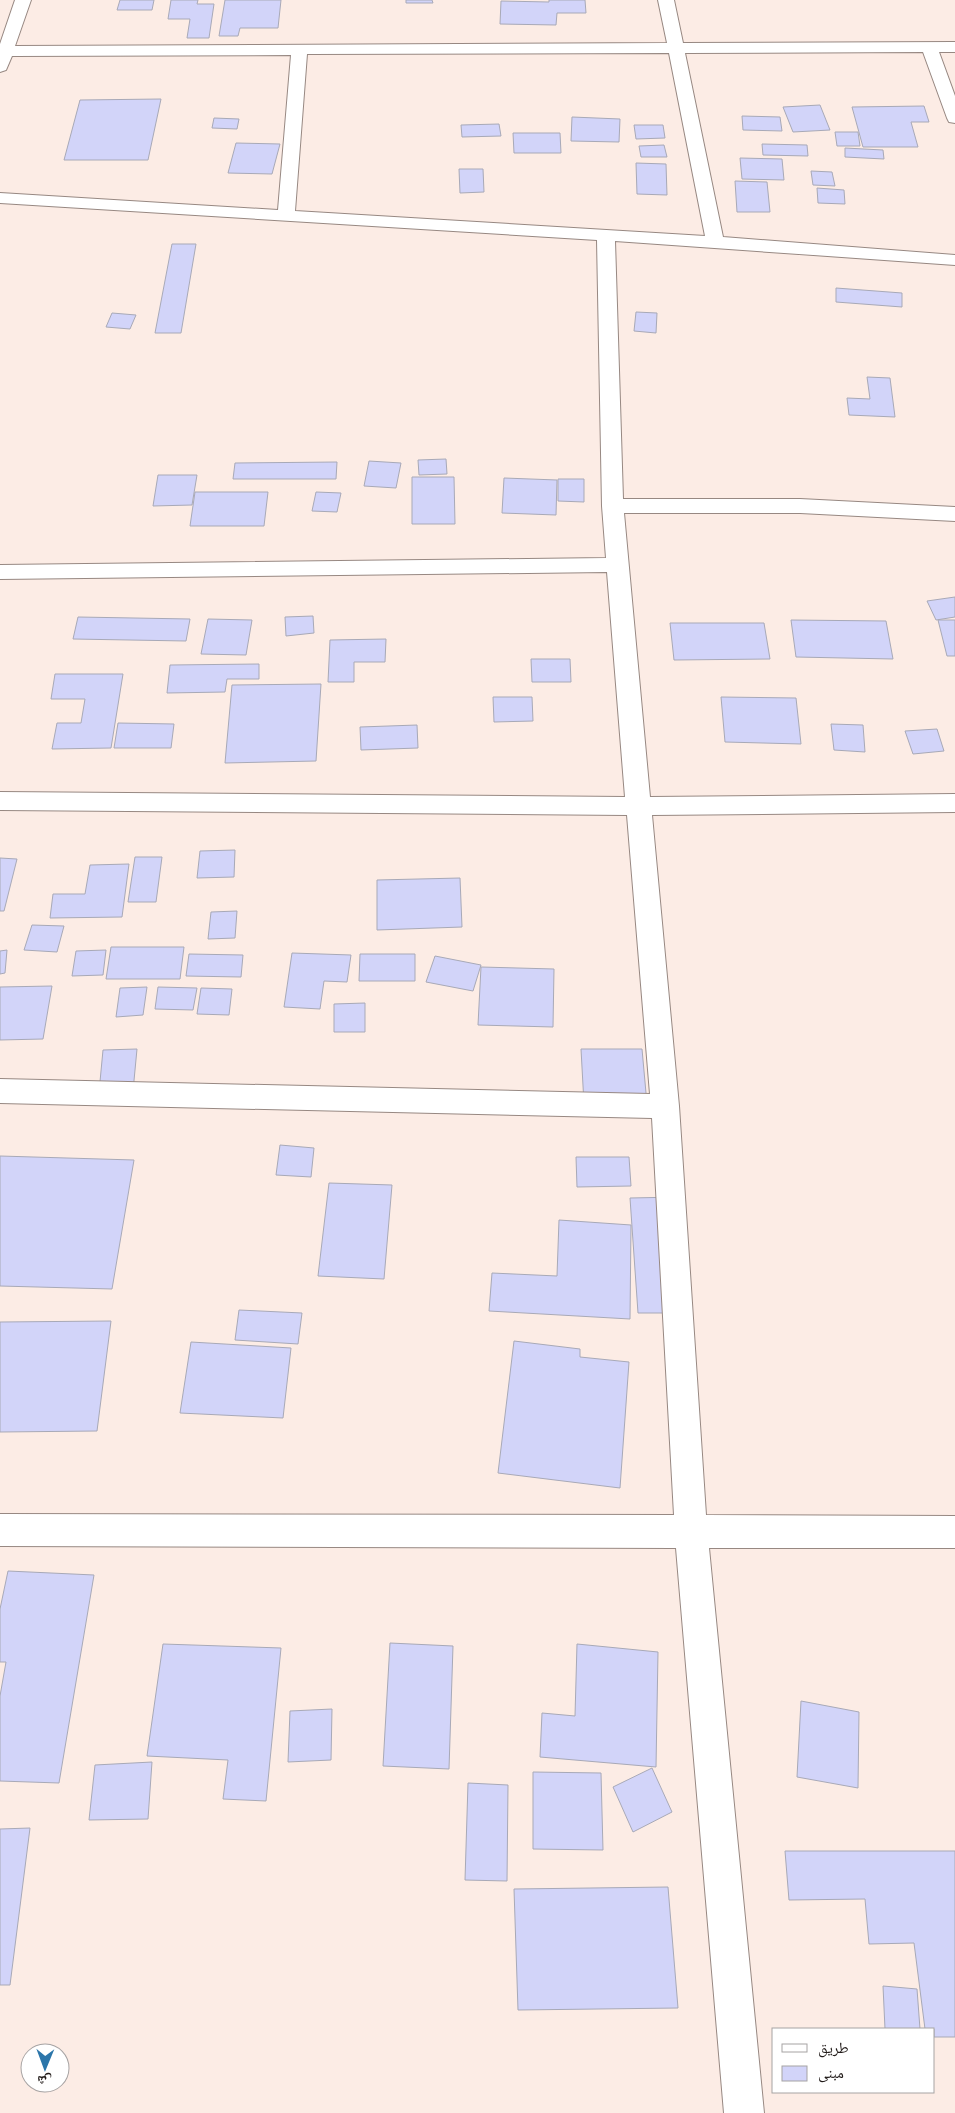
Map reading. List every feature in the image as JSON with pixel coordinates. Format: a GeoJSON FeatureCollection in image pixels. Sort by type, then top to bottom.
{"type":"FeatureCollection","features":[{"type":"Feature","properties":{"kind":"street"},"geometry":{"type":"LineString","coordinates":[[0,69],[3,51],[23,0]]}},
{"type":"Feature","properties":{"kind":"street"},"geometry":{"type":"LineString","coordinates":[[666,0],[715,242]]}},
{"type":"Feature","properties":{"kind":"street"},"geometry":{"type":"LineString","coordinates":[[3,51],[674,46],[955,47]]}},
{"type":"Feature","properties":{"kind":"street"},"geometry":{"type":"LineString","coordinates":[[929,47],[955,118]]}},
{"type":"Feature","properties":{"kind":"street"},"geometry":{"type":"LineString","coordinates":[[286,216],[300,49]]}},
{"type":"Feature","properties":{"kind":"street"},"geometry":{"type":"LineString","coordinates":[[0,198],[715,242],[955,260]]}},
{"type":"Feature","properties":{"kind":"street"},"geometry":{"type":"LineString","coordinates":[[606,236],[613,506],[617,564],[664,1106],[691,1532],[744,2113]]}},
{"type":"Feature","properties":{"kind":"street"},"geometry":{"type":"LineString","coordinates":[[613,506],[800,506],[955,514]]}},
{"type":"Feature","properties":{"kind":"street"},"geometry":{"type":"LineString","coordinates":[[0,572],[617,564]]}},
{"type":"Feature","properties":{"kind":"street"},"geometry":{"type":"LineString","coordinates":[[0,801],[638,806],[955,803]]}},
{"type":"Feature","properties":{"kind":"street"},"geometry":{"type":"LineString","coordinates":[[0,1091],[664,1106]]}},
{"type":"Feature","properties":{"kind":"street"},"geometry":{"type":"LineString","coordinates":[[0,1530],[955,1532]]}},
{"type":"Feature","properties":{"kind":"building"},"geometry":{"type":"Polygon","coordinates":[[[120,0],[154,0],[152,10],[117,10],[120,0]]]}},
{"type":"Feature","properties":{"kind":"building"},"geometry":{"type":"Polygon","coordinates":[[[171,0],[198,0],[197,4],[214,4],[209,38],[187,38],[190,19],[168,19],[171,0]]]}},
{"type":"Feature","properties":{"kind":"building"},"geometry":{"type":"Polygon","coordinates":[[[225,0],[281,0],[278,28],[240,28],[238,36],[219,36],[225,0]]]}},
{"type":"Feature","properties":{"kind":"building"},"geometry":{"type":"Polygon","coordinates":[[[406,0],[432,0],[433,3],[406,3],[406,0]]]}},
{"type":"Feature","properties":{"kind":"building"},"geometry":{"type":"Polygon","coordinates":[[[549,0],[585,0],[586,13],[557,13],[556,25],[500,24],[501,1],[549,2],[549,0]]]}},
{"type":"Feature","properties":{"kind":"building"},"geometry":{"type":"Polygon","coordinates":[[[161,99],[148,160],[64,160],[80,100],[161,99]]]}},
{"type":"Feature","properties":{"kind":"building"},"geometry":{"type":"Polygon","coordinates":[[[820,105],[830,130],[793,132],[783,107],[820,105]]]}},
{"type":"Feature","properties":{"kind":"building"},"geometry":{"type":"Polygon","coordinates":[[[924,106],[929,122],[911,122],[918,147],[863,147],[852,107],[924,106]]]}},
{"type":"Feature","properties":{"kind":"building"},"geometry":{"type":"Polygon","coordinates":[[[742,116],[780,117],[782,131],[743,130],[742,116]]]}},
{"type":"Feature","properties":{"kind":"building"},"geometry":{"type":"Polygon","coordinates":[[[572,117],[620,119],[619,142],[571,141],[572,117]]]}},
{"type":"Feature","properties":{"kind":"building"},"geometry":{"type":"Polygon","coordinates":[[[214,118],[239,119],[237,129],[212,128],[214,118]]]}},
{"type":"Feature","properties":{"kind":"building"},"geometry":{"type":"Polygon","coordinates":[[[499,124],[501,136],[462,137],[461,125],[499,124]]]}},
{"type":"Feature","properties":{"kind":"building"},"geometry":{"type":"Polygon","coordinates":[[[634,125],[663,125],[665,138],[636,139],[634,125]]]}},
{"type":"Feature","properties":{"kind":"building"},"geometry":{"type":"Polygon","coordinates":[[[835,132],[858,132],[860,146],[837,146],[835,132]]]}},
{"type":"Feature","properties":{"kind":"building"},"geometry":{"type":"Polygon","coordinates":[[[513,133],[560,133],[561,153],[514,153],[513,133]]]}},
{"type":"Feature","properties":{"kind":"building"},"geometry":{"type":"Polygon","coordinates":[[[236,143],[280,144],[272,174],[228,173],[236,143]]]}},
{"type":"Feature","properties":{"kind":"building"},"geometry":{"type":"Polygon","coordinates":[[[762,144],[807,145],[808,156],[763,155],[762,144]]]}},
{"type":"Feature","properties":{"kind":"building"},"geometry":{"type":"Polygon","coordinates":[[[664,145],[667,157],[641,157],[639,146],[664,145]]]}},
{"type":"Feature","properties":{"kind":"building"},"geometry":{"type":"Polygon","coordinates":[[[845,148],[883,150],[884,159],[845,157],[845,148]]]}},
{"type":"Feature","properties":{"kind":"building"},"geometry":{"type":"Polygon","coordinates":[[[740,158],[782,159],[784,180],[742,179],[740,158]]]}},
{"type":"Feature","properties":{"kind":"building"},"geometry":{"type":"Polygon","coordinates":[[[636,163],[666,164],[667,195],[637,194],[636,163]]]}},
{"type":"Feature","properties":{"kind":"building"},"geometry":{"type":"Polygon","coordinates":[[[459,169],[483,169],[484,192],[460,193],[459,169]]]}},
{"type":"Feature","properties":{"kind":"building"},"geometry":{"type":"Polygon","coordinates":[[[811,171],[832,172],[835,186],[813,185],[811,171]]]}},
{"type":"Feature","properties":{"kind":"building"},"geometry":{"type":"Polygon","coordinates":[[[735,181],[767,182],[770,212],[737,212],[735,181]]]}},
{"type":"Feature","properties":{"kind":"building"},"geometry":{"type":"Polygon","coordinates":[[[817,188],[844,190],[845,204],[818,203],[817,188]]]}},
{"type":"Feature","properties":{"kind":"building"},"geometry":{"type":"Polygon","coordinates":[[[172,244],[196,244],[181,333],[155,333],[172,244]]]}},
{"type":"Feature","properties":{"kind":"building"},"geometry":{"type":"Polygon","coordinates":[[[836,288],[902,293],[902,307],[836,302],[836,288]]]}},
{"type":"Feature","properties":{"kind":"building"},"geometry":{"type":"Polygon","coordinates":[[[636,312],[657,313],[656,333],[634,331],[636,312]]]}},
{"type":"Feature","properties":{"kind":"building"},"geometry":{"type":"Polygon","coordinates":[[[112,313],[136,315],[130,329],[106,327],[112,313]]]}},
{"type":"Feature","properties":{"kind":"building"},"geometry":{"type":"Polygon","coordinates":[[[867,377],[890,378],[895,417],[849,415],[847,398],[870,399],[867,377]]]}},
{"type":"Feature","properties":{"kind":"building"},"geometry":{"type":"Polygon","coordinates":[[[446,459],[447,474],[419,475],[418,460],[446,459]]]}},
{"type":"Feature","properties":{"kind":"building"},"geometry":{"type":"Polygon","coordinates":[[[369,461],[401,463],[396,488],[364,486],[369,461]]]}},
{"type":"Feature","properties":{"kind":"building"},"geometry":{"type":"Polygon","coordinates":[[[337,462],[336,479],[233,479],[235,463],[337,462]]]}},
{"type":"Feature","properties":{"kind":"building"},"geometry":{"type":"Polygon","coordinates":[[[158,475],[197,475],[192,505],[153,506],[158,475]]]}},
{"type":"Feature","properties":{"kind":"building"},"geometry":{"type":"Polygon","coordinates":[[[412,477],[454,477],[455,524],[412,524],[412,477]]]}},
{"type":"Feature","properties":{"kind":"building"},"geometry":{"type":"Polygon","coordinates":[[[504,478],[557,480],[556,515],[502,513],[504,478]]]}},
{"type":"Feature","properties":{"kind":"building"},"geometry":{"type":"Polygon","coordinates":[[[558,479],[584,479],[584,502],[558,501],[558,479]]]}},
{"type":"Feature","properties":{"kind":"building"},"geometry":{"type":"Polygon","coordinates":[[[195,492],[268,492],[264,526],[190,526],[195,492]]]}},
{"type":"Feature","properties":{"kind":"building"},"geometry":{"type":"Polygon","coordinates":[[[316,492],[341,493],[337,512],[312,511],[316,492]]]}},
{"type":"Feature","properties":{"kind":"building"},"geometry":{"type":"Polygon","coordinates":[[[955,597],[955,617],[936,620],[927,601],[955,597]]]}},
{"type":"Feature","properties":{"kind":"building"},"geometry":{"type":"Polygon","coordinates":[[[313,616],[314,633],[286,636],[285,617],[313,616]]]}},
{"type":"Feature","properties":{"kind":"building"},"geometry":{"type":"Polygon","coordinates":[[[78,617],[190,619],[186,641],[73,639],[78,617]]]}},
{"type":"Feature","properties":{"kind":"building"},"geometry":{"type":"Polygon","coordinates":[[[208,619],[252,620],[246,655],[201,654],[208,619]]]}},
{"type":"Feature","properties":{"kind":"building"},"geometry":{"type":"Polygon","coordinates":[[[791,620],[886,621],[893,659],[796,657],[791,620]]]}},
{"type":"Feature","properties":{"kind":"building"},"geometry":{"type":"Polygon","coordinates":[[[938,620],[955,620],[955,656],[947,656],[938,620]]]}},
{"type":"Feature","properties":{"kind":"building"},"geometry":{"type":"Polygon","coordinates":[[[670,623],[764,623],[770,659],[674,660],[670,623]]]}},
{"type":"Feature","properties":{"kind":"building"},"geometry":{"type":"Polygon","coordinates":[[[386,639],[385,662],[354,662],[354,682],[328,682],[330,640],[386,639]]]}},
{"type":"Feature","properties":{"kind":"building"},"geometry":{"type":"Polygon","coordinates":[[[531,659],[570,659],[571,682],[532,682],[531,659]]]}},
{"type":"Feature","properties":{"kind":"building"},"geometry":{"type":"Polygon","coordinates":[[[259,664],[259,679],[227,679],[225,692],[167,693],[170,665],[259,664]]]}},
{"type":"Feature","properties":{"kind":"building"},"geometry":{"type":"Polygon","coordinates":[[[55,674],[123,674],[111,748],[52,749],[57,723],[81,723],[85,699],[51,699],[55,674]]]}},
{"type":"Feature","properties":{"kind":"building"},"geometry":{"type":"Polygon","coordinates":[[[321,684],[316,761],[225,763],[232,685],[321,684]]]}},
{"type":"Feature","properties":{"kind":"building"},"geometry":{"type":"Polygon","coordinates":[[[493,697],[532,697],[533,721],[494,722],[493,697]]]}},
{"type":"Feature","properties":{"kind":"building"},"geometry":{"type":"Polygon","coordinates":[[[721,697],[796,698],[801,744],[725,742],[721,697]]]}},
{"type":"Feature","properties":{"kind":"building"},"geometry":{"type":"Polygon","coordinates":[[[118,723],[174,724],[171,748],[114,748],[118,723]]]}},
{"type":"Feature","properties":{"kind":"building"},"geometry":{"type":"Polygon","coordinates":[[[831,724],[863,725],[865,752],[834,750],[831,724]]]}},
{"type":"Feature","properties":{"kind":"building"},"geometry":{"type":"Polygon","coordinates":[[[417,725],[418,748],[361,750],[360,727],[417,725]]]}},
{"type":"Feature","properties":{"kind":"building"},"geometry":{"type":"Polygon","coordinates":[[[937,729],[944,751],[913,754],[905,731],[937,729]]]}},
{"type":"Feature","properties":{"kind":"building"},"geometry":{"type":"Polygon","coordinates":[[[235,850],[234,877],[197,878],[200,851],[235,850]]]}},
{"type":"Feature","properties":{"kind":"building"},"geometry":{"type":"Polygon","coordinates":[[[135,857],[162,857],[156,902],[128,902],[135,857]]]}},
{"type":"Feature","properties":{"kind":"building"},"geometry":{"type":"Polygon","coordinates":[[[0,858],[17,859],[4,911],[0,911],[0,858]]]}},
{"type":"Feature","properties":{"kind":"building"},"geometry":{"type":"Polygon","coordinates":[[[129,864],[122,917],[50,918],[53,894],[85,894],[90,865],[129,864]]]}},
{"type":"Feature","properties":{"kind":"building"},"geometry":{"type":"Polygon","coordinates":[[[460,878],[462,927],[377,930],[377,880],[460,878]]]}},
{"type":"Feature","properties":{"kind":"building"},"geometry":{"type":"Polygon","coordinates":[[[237,911],[235,938],[208,939],[211,912],[237,911]]]}},
{"type":"Feature","properties":{"kind":"building"},"geometry":{"type":"Polygon","coordinates":[[[32,925],[64,926],[57,952],[24,950],[32,925]]]}},
{"type":"Feature","properties":{"kind":"building"},"geometry":{"type":"Polygon","coordinates":[[[111,947],[184,947],[180,979],[106,979],[111,947]]]}},
{"type":"Feature","properties":{"kind":"building"},"geometry":{"type":"Polygon","coordinates":[[[7,950],[5,973],[0,974],[0,951],[7,950]]]}},
{"type":"Feature","properties":{"kind":"building"},"geometry":{"type":"Polygon","coordinates":[[[106,950],[103,975],[72,976],[76,951],[106,950]]]}},
{"type":"Feature","properties":{"kind":"building"},"geometry":{"type":"Polygon","coordinates":[[[292,953],[351,955],[347,982],[324,981],[320,1009],[284,1007],[292,953]]]}},
{"type":"Feature","properties":{"kind":"building"},"geometry":{"type":"Polygon","coordinates":[[[189,954],[243,955],[241,977],[186,976],[189,954]]]}},
{"type":"Feature","properties":{"kind":"building"},"geometry":{"type":"Polygon","coordinates":[[[360,954],[415,954],[415,981],[359,981],[360,954]]]}},
{"type":"Feature","properties":{"kind":"building"},"geometry":{"type":"Polygon","coordinates":[[[435,956],[481,965],[473,991],[426,982],[435,956]]]}},
{"type":"Feature","properties":{"kind":"building"},"geometry":{"type":"Polygon","coordinates":[[[481,967],[554,969],[553,1027],[478,1025],[481,967]]]}},
{"type":"Feature","properties":{"kind":"building"},"geometry":{"type":"Polygon","coordinates":[[[52,986],[43,1039],[0,1040],[0,987],[52,986]]]}},
{"type":"Feature","properties":{"kind":"building"},"geometry":{"type":"Polygon","coordinates":[[[147,987],[143,1015],[116,1017],[120,988],[147,987]]]}},
{"type":"Feature","properties":{"kind":"building"},"geometry":{"type":"Polygon","coordinates":[[[158,987],[197,988],[193,1010],[155,1009],[158,987]]]}},
{"type":"Feature","properties":{"kind":"building"},"geometry":{"type":"Polygon","coordinates":[[[201,988],[232,989],[229,1015],[197,1014],[201,988]]]}},
{"type":"Feature","properties":{"kind":"building"},"geometry":{"type":"Polygon","coordinates":[[[365,1003],[365,1032],[334,1032],[334,1004],[365,1003]]]}},
{"type":"Feature","properties":{"kind":"building"},"geometry":{"type":"Polygon","coordinates":[[[137,1049],[133,1091],[99,1092],[103,1050],[137,1049]]]}},
{"type":"Feature","properties":{"kind":"building"},"geometry":{"type":"Polygon","coordinates":[[[581,1049],[642,1049],[647,1104],[584,1104],[581,1049]]]}},
{"type":"Feature","properties":{"kind":"building"},"geometry":{"type":"Polygon","coordinates":[[[280,1145],[314,1148],[311,1177],[276,1175],[280,1145]]]}},
{"type":"Feature","properties":{"kind":"building"},"geometry":{"type":"Polygon","coordinates":[[[0,1156],[134,1160],[112,1289],[0,1286],[0,1156]]]}},
{"type":"Feature","properties":{"kind":"building"},"geometry":{"type":"Polygon","coordinates":[[[576,1157],[629,1157],[631,1186],[577,1187],[576,1157]]]}},
{"type":"Feature","properties":{"kind":"building"},"geometry":{"type":"Polygon","coordinates":[[[329,1183],[392,1185],[384,1279],[318,1276],[329,1183]]]}},
{"type":"Feature","properties":{"kind":"building"},"geometry":{"type":"Polygon","coordinates":[[[679,1197],[689,1313],[638,1313],[630,1198],[679,1197]]]}},
{"type":"Feature","properties":{"kind":"building"},"geometry":{"type":"Polygon","coordinates":[[[559,1220],[631,1225],[630,1319],[489,1311],[492,1273],[557,1276],[559,1220]]]}},
{"type":"Feature","properties":{"kind":"building"},"geometry":{"type":"Polygon","coordinates":[[[239,1310],[302,1313],[298,1344],[235,1340],[239,1310]]]}},
{"type":"Feature","properties":{"kind":"building"},"geometry":{"type":"Polygon","coordinates":[[[111,1321],[97,1431],[0,1432],[0,1322],[111,1321]]]}},
{"type":"Feature","properties":{"kind":"building"},"geometry":{"type":"Polygon","coordinates":[[[514,1341],[580,1349],[580,1357],[629,1362],[620,1488],[498,1473],[514,1341]]]}},
{"type":"Feature","properties":{"kind":"building"},"geometry":{"type":"Polygon","coordinates":[[[191,1342],[291,1348],[283,1418],[180,1413],[191,1342]]]}},
{"type":"Feature","properties":{"kind":"building"},"geometry":{"type":"Polygon","coordinates":[[[8,1571],[94,1575],[59,1783],[0,1781],[0,1696],[6,1662],[0,1662],[0,1609],[8,1571]]]}},
{"type":"Feature","properties":{"kind":"building"},"geometry":{"type":"Polygon","coordinates":[[[390,1643],[453,1646],[449,1769],[383,1766],[390,1643]]]}},
{"type":"Feature","properties":{"kind":"building"},"geometry":{"type":"Polygon","coordinates":[[[163,1644],[281,1648],[266,1801],[223,1799],[228,1760],[147,1756],[163,1644]]]}},
{"type":"Feature","properties":{"kind":"building"},"geometry":{"type":"Polygon","coordinates":[[[577,1644],[658,1652],[656,1767],[540,1757],[542,1713],[575,1716],[577,1644]]]}},
{"type":"Feature","properties":{"kind":"building"},"geometry":{"type":"Polygon","coordinates":[[[801,1701],[859,1712],[858,1788],[797,1777],[801,1701]]]}},
{"type":"Feature","properties":{"kind":"building"},"geometry":{"type":"Polygon","coordinates":[[[332,1709],[331,1760],[288,1762],[290,1711],[332,1709]]]}},
{"type":"Feature","properties":{"kind":"building"},"geometry":{"type":"Polygon","coordinates":[[[152,1762],[148,1819],[89,1820],[95,1765],[152,1762]]]}},
{"type":"Feature","properties":{"kind":"building"},"geometry":{"type":"Polygon","coordinates":[[[652,1768],[672,1812],[633,1832],[613,1787],[652,1768]]]}},
{"type":"Feature","properties":{"kind":"building"},"geometry":{"type":"Polygon","coordinates":[[[533,1772],[601,1773],[603,1850],[533,1849],[533,1772]]]}},
{"type":"Feature","properties":{"kind":"building"},"geometry":{"type":"Polygon","coordinates":[[[468,1783],[508,1785],[507,1881],[465,1880],[468,1783]]]}},
{"type":"Feature","properties":{"kind":"building"},"geometry":{"type":"Polygon","coordinates":[[[30,1828],[10,1985],[0,1985],[0,1829],[30,1828]]]}},
{"type":"Feature","properties":{"kind":"building"},"geometry":{"type":"Polygon","coordinates":[[[785,1851],[955,1851],[955,2037],[935,2037],[935,2028],[925,2028],[914,1943],[869,1944],[865,1899],[789,1900],[785,1851]]]}},
{"type":"Feature","properties":{"kind":"building"},"geometry":{"type":"Polygon","coordinates":[[[668,1887],[678,2008],[518,2010],[514,1889],[668,1887]]]}},
{"type":"Feature","properties":{"kind":"building"},"geometry":{"type":"Polygon","coordinates":[[[883,1986],[917,1989],[920,2028],[885,2028],[883,1986]]]}}]}
